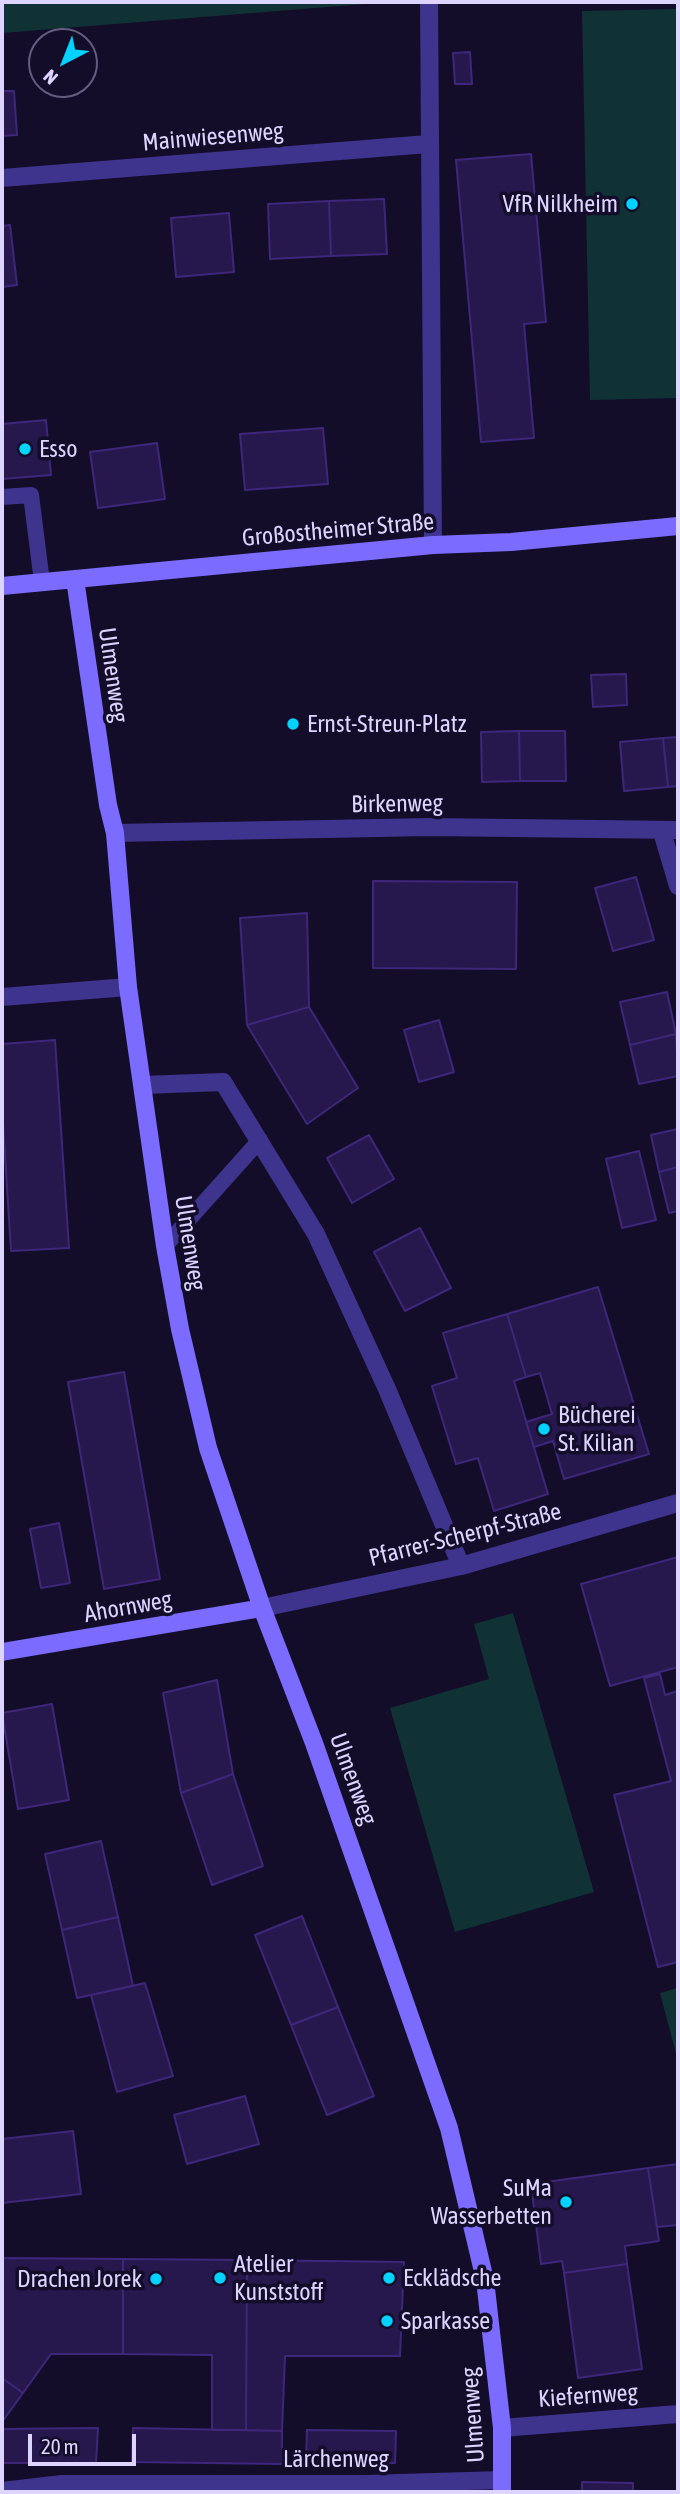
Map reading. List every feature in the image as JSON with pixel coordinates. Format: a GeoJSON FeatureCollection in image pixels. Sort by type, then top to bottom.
{"type":"FeatureCollection","features":[{"type":"Feature","properties":{"kind":"street"},"geometry":{"type":"LineString","coordinates":[[429,2],[433,545]]}},
{"type":"Feature","properties":{"kind":"street","name":"Mainwiesenweg"},"geometry":{"type":"LineString","coordinates":[[2,178],[428,144]]}},
{"type":"Feature","properties":{"kind":"street","name":"Großostheimer Straße"},"geometry":{"type":"LineString","coordinates":[[2,586],[433,545],[510,542],[678,526]]}},
{"type":"Feature","properties":{"kind":"street","name":"Ulmenweg"},"geometry":{"type":"LineString","coordinates":[[75,579],[108,805],[115,833],[128,987],[164,1246],[180,1329],[208,1448],[262,1608],[314,1743],[449,2128],[485,2280],[502,2428],[502,2486]]}},
{"type":"Feature","properties":{"kind":"street","name":"Birkenweg"},"geometry":{"type":"LineString","coordinates":[[115,833],[430,827],[670,831]]}},
{"type":"Feature","properties":{"kind":"street"},"geometry":{"type":"LineString","coordinates":[[670,831],[678,887]]}},
{"type":"Feature","properties":{"kind":"street"},"geometry":{"type":"LineString","coordinates":[[2,997],[128,987]]}},
{"type":"Feature","properties":{"kind":"street"},"geometry":{"type":"LineString","coordinates":[[143,1085],[223,1082],[316,1234],[376,1364],[461,1566]]}},
{"type":"Feature","properties":{"kind":"street","name":"Pfarrer-Scherpf-Straße"},"geometry":{"type":"LineString","coordinates":[[262,1608],[461,1566],[678,1503]]}},
{"type":"Feature","properties":{"kind":"street","name":"Ahornweg"},"geometry":{"type":"LineString","coordinates":[[2,1652],[262,1608]]}},
{"type":"Feature","properties":{"kind":"street","name":"Kiefernweg"},"geometry":{"type":"LineString","coordinates":[[502,2428],[678,2414]]}},
{"type":"Feature","properties":{"kind":"street","name":"Lärchenweg"},"geometry":{"type":"LineString","coordinates":[[2,2491],[62,2484],[502,2486]]}},
{"type":"Feature","properties":{"kind":"lane"},"geometry":{"type":"LineString","coordinates":[[2,497],[31,495],[42,582]]}},
{"type":"Feature","properties":{"kind":"lane"},"geometry":{"type":"LineString","coordinates":[[164,1246],[260,1140]]}},
{"type":"Feature","properties":{"kind":"green space"},"geometry":{"type":"Polygon","coordinates":[[[2,2],[378,2],[65,28],[28,28],[28,31],[2,33],[2,2]]]}},
{"type":"Feature","properties":{"kind":"green space","name":"VfR Nilkheim"},"geometry":{"type":"Polygon","coordinates":[[[678,9],[678,398],[590,400],[582,11],[678,9]]]}},
{"type":"Feature","properties":{"kind":"green space"},"geometry":{"type":"Polygon","coordinates":[[[513,1613],[594,1892],[455,1932],[390,1708],[489,1679],[474,1624],[513,1613]]]}},
{"type":"Feature","properties":{"kind":"green space"},"geometry":{"type":"Polygon","coordinates":[[[678,1988],[678,2061],[660,1993],[678,1988]]]}},
{"type":"Feature","properties":{"kind":"building"},"geometry":{"type":"Polygon","coordinates":[[[470,52],[472,84],[455,84],[453,53],[470,52]]]}},
{"type":"Feature","properties":{"kind":"building"},"geometry":{"type":"Polygon","coordinates":[[[2,91],[14,91],[17,135],[2,136],[2,91]]]}},
{"type":"Feature","properties":{"kind":"building","name":"VfR Nilkheim"},"geometry":{"type":"Polygon","coordinates":[[[531,154],[546,322],[524,324],[534,438],[481,442],[456,160],[531,154]]]}},
{"type":"Feature","properties":{"kind":"building"},"geometry":{"type":"Polygon","coordinates":[[[384,199],[387,254],[331,256],[329,201],[384,199]]]}},
{"type":"Feature","properties":{"kind":"building"},"geometry":{"type":"Polygon","coordinates":[[[329,201],[331,256],[270,259],[268,204],[329,201]]]}},
{"type":"Feature","properties":{"kind":"building"},"geometry":{"type":"Polygon","coordinates":[[[229,213],[234,272],[176,277],[171,218],[229,213]]]}},
{"type":"Feature","properties":{"kind":"building"},"geometry":{"type":"Polygon","coordinates":[[[10,225],[17,285],[2,287],[2,226],[10,225]]]}},
{"type":"Feature","properties":{"kind":"building","name":"Esso"},"geometry":{"type":"Polygon","coordinates":[[[46,420],[51,475],[2,479],[2,424],[46,420]]]}},
{"type":"Feature","properties":{"kind":"building"},"geometry":{"type":"Polygon","coordinates":[[[323,428],[328,484],[245,490],[240,434],[323,428]]]}},
{"type":"Feature","properties":{"kind":"building"},"geometry":{"type":"Polygon","coordinates":[[[157,443],[165,499],[98,508],[90,452],[157,443]]]}},
{"type":"Feature","properties":{"kind":"building"},"geometry":{"type":"Polygon","coordinates":[[[626,674],[627,705],[593,707],[591,675],[626,674]]]}},
{"type":"Feature","properties":{"kind":"building"},"geometry":{"type":"Polygon","coordinates":[[[519,731],[520,781],[482,782],[481,732],[519,731]]]}},
{"type":"Feature","properties":{"kind":"building"},"geometry":{"type":"Polygon","coordinates":[[[519,731],[565,731],[566,781],[520,781],[519,731]]]}},
{"type":"Feature","properties":{"kind":"building"},"geometry":{"type":"Polygon","coordinates":[[[678,737],[678,786],[668,787],[663,738],[678,737]]]}},
{"type":"Feature","properties":{"kind":"building"},"geometry":{"type":"Polygon","coordinates":[[[663,738],[668,787],[624,791],[620,742],[663,738]]]}},
{"type":"Feature","properties":{"kind":"building"},"geometry":{"type":"Polygon","coordinates":[[[636,877],[654,940],[613,951],[595,888],[636,877]]]}},
{"type":"Feature","properties":{"kind":"building"},"geometry":{"type":"Polygon","coordinates":[[[373,881],[517,882],[516,969],[373,968],[373,881]]]}},
{"type":"Feature","properties":{"kind":"building"},"geometry":{"type":"Polygon","coordinates":[[[307,913],[309,1007],[247,1025],[240,918],[307,913]]]}},
{"type":"Feature","properties":{"kind":"building"},"geometry":{"type":"Polygon","coordinates":[[[667,992],[676,1034],[630,1045],[620,1002],[667,992]]]}},
{"type":"Feature","properties":{"kind":"building"},"geometry":{"type":"Polygon","coordinates":[[[309,1007],[358,1088],[307,1124],[247,1025],[309,1007]]]}},
{"type":"Feature","properties":{"kind":"building"},"geometry":{"type":"Polygon","coordinates":[[[439,1020],[454,1072],[419,1082],[404,1030],[439,1020]]]}},
{"type":"Feature","properties":{"kind":"building"},"geometry":{"type":"Polygon","coordinates":[[[676,1034],[678,1076],[639,1084],[630,1045],[676,1034]]]}},
{"type":"Feature","properties":{"kind":"building"},"geometry":{"type":"Polygon","coordinates":[[[55,1040],[69,1248],[11,1251],[2,1107],[2,1044],[55,1040]]]}},
{"type":"Feature","properties":{"kind":"building"},"geometry":{"type":"Polygon","coordinates":[[[678,1129],[678,1167],[659,1172],[651,1135],[678,1129]]]}},
{"type":"Feature","properties":{"kind":"building"},"geometry":{"type":"Polygon","coordinates":[[[369,1135],[394,1179],[352,1203],[327,1158],[369,1135]]]}},
{"type":"Feature","properties":{"kind":"building"},"geometry":{"type":"Polygon","coordinates":[[[639,1151],[656,1220],[622,1228],[606,1159],[639,1151]]]}},
{"type":"Feature","properties":{"kind":"building"},"geometry":{"type":"Polygon","coordinates":[[[678,1167],[678,1211],[669,1213],[659,1172],[678,1167]]]}},
{"type":"Feature","properties":{"kind":"building"},"geometry":{"type":"Polygon","coordinates":[[[420,1228],[451,1288],[405,1311],[374,1252],[420,1228]]]}},
{"type":"Feature","properties":{"kind":"building"},"geometry":{"type":"Polygon","coordinates":[[[598,1287],[649,1454],[564,1479],[553,1441],[534,1447],[526,1422],[552,1414],[540,1373],[526,1377],[507,1314],[598,1287]]]}},
{"type":"Feature","properties":{"kind":"building"},"geometry":{"type":"Polygon","coordinates":[[[507,1314],[526,1377],[514,1381],[548,1494],[494,1511],[478,1458],[456,1464],[432,1386],[457,1378],[443,1333],[507,1314]]]}},
{"type":"Feature","properties":{"kind":"building"},"geometry":{"type":"Polygon","coordinates":[[[124,1372],[160,1579],[104,1589],[68,1382],[124,1372]]]}},
{"type":"Feature","properties":{"kind":"building"},"geometry":{"type":"Polygon","coordinates":[[[59,1523],[70,1583],[41,1588],[30,1529],[59,1523]]]}},
{"type":"Feature","properties":{"kind":"building"},"geometry":{"type":"Polygon","coordinates":[[[678,1557],[678,1667],[610,1686],[581,1584],[678,1557]]]}},
{"type":"Feature","properties":{"kind":"building"},"geometry":{"type":"Polygon","coordinates":[[[660,1674],[665,1695],[678,1691],[678,1962],[658,1967],[614,1795],[671,1781],[644,1678],[660,1674]]]}},
{"type":"Feature","properties":{"kind":"building"},"geometry":{"type":"Polygon","coordinates":[[[217,1680],[233,1774],[181,1793],[163,1693],[217,1680]]]}},
{"type":"Feature","properties":{"kind":"building"},"geometry":{"type":"Polygon","coordinates":[[[52,1704],[69,1800],[18,1809],[2,1713],[52,1704]]]}},
{"type":"Feature","properties":{"kind":"building"},"geometry":{"type":"Polygon","coordinates":[[[233,1774],[263,1866],[212,1885],[181,1793],[233,1774]]]}},
{"type":"Feature","properties":{"kind":"building"},"geometry":{"type":"Polygon","coordinates":[[[101,1841],[118,1917],[62,1930],[45,1854],[101,1841]]]}},
{"type":"Feature","properties":{"kind":"building"},"geometry":{"type":"Polygon","coordinates":[[[302,1916],[338,2007],[291,2025],[255,1935],[302,1916]]]}},
{"type":"Feature","properties":{"kind":"building"},"geometry":{"type":"Polygon","coordinates":[[[118,1917],[133,1986],[77,1998],[62,1930],[118,1917]]]}},
{"type":"Feature","properties":{"kind":"building"},"geometry":{"type":"Polygon","coordinates":[[[145,1983],[173,2076],[117,2092],[91,1995],[145,1983]]]}},
{"type":"Feature","properties":{"kind":"building"},"geometry":{"type":"Polygon","coordinates":[[[338,2007],[374,2096],[327,2115],[291,2025],[338,2007]]]}},
{"type":"Feature","properties":{"kind":"building"},"geometry":{"type":"Polygon","coordinates":[[[245,2096],[259,2144],[187,2164],[174,2115],[245,2096]]]}},
{"type":"Feature","properties":{"kind":"building"},"geometry":{"type":"Polygon","coordinates":[[[73,2131],[81,2194],[2,2203],[2,2139],[73,2131]]]}},
{"type":"Feature","properties":{"kind":"building"},"geometry":{"type":"Polygon","coordinates":[[[678,2164],[678,2225],[657,2227],[648,2168],[678,2164]]]}},
{"type":"Feature","properties":{"kind":"building"},"geometry":{"type":"Polygon","coordinates":[[[648,2168],[659,2241],[625,2246],[627,2264],[564,2273],[562,2261],[541,2264],[531,2184],[648,2168]]]}},
{"type":"Feature","properties":{"kind":"building"},"geometry":{"type":"Polygon","coordinates":[[[2,2258],[123,2259],[123,2354],[51,2354],[23,2393],[2,2378],[2,2258]]]}},
{"type":"Feature","properties":{"kind":"building"},"geometry":{"type":"Polygon","coordinates":[[[123,2259],[247,2260],[246,2430],[212,2430],[212,2355],[123,2354],[123,2259]]]}},
{"type":"Feature","properties":{"kind":"building"},"geometry":{"type":"Polygon","coordinates":[[[247,2260],[404,2262],[400,2356],[285,2356],[282,2431],[246,2430],[247,2260]]]}},
{"type":"Feature","properties":{"kind":"building"},"geometry":{"type":"Polygon","coordinates":[[[627,2264],[642,2369],[578,2378],[564,2273],[627,2264]]]}},
{"type":"Feature","properties":{"kind":"building"},"geometry":{"type":"Polygon","coordinates":[[[2,2378],[23,2393],[2,2422],[2,2378]]]}},
{"type":"Feature","properties":{"kind":"building"},"geometry":{"type":"Polygon","coordinates":[[[98,2428],[96,2463],[2,2463],[2,2429],[98,2428]]]}},
{"type":"Feature","properties":{"kind":"building"},"geometry":{"type":"Polygon","coordinates":[[[133,2428],[282,2431],[282,2464],[132,2462],[133,2428]]]}},
{"type":"Feature","properties":{"kind":"building"},"geometry":{"type":"Polygon","coordinates":[[[307,2430],[396,2431],[395,2463],[306,2461],[307,2430]]]}},
{"type":"Feature","properties":{"kind":"building"},"geometry":{"type":"Polygon","coordinates":[[[582,2482],[633,2483],[633,2492],[582,2492],[582,2482]]]}},
{"type":"Feature","properties":{"kind":"place","name":"VfR Nilkheim"},"geometry":{"type":"Point","coordinates":[632,204]}},
{"type":"Feature","properties":{"kind":"place","name":"Esso"},"geometry":{"type":"Point","coordinates":[25,449]}},
{"type":"Feature","properties":{"kind":"place","name":"Ernst-Streun-Platz"},"geometry":{"type":"Point","coordinates":[293,724]}},
{"type":"Feature","properties":{"kind":"place","name":"Bücherei St. Kilian"},"geometry":{"type":"Point","coordinates":[544,1429]}},
{"type":"Feature","properties":{"kind":"place","name":"SuMa Wasserbetten"},"geometry":{"type":"Point","coordinates":[566,2202]}},
{"type":"Feature","properties":{"kind":"place","name":"Atelier Kunststoff"},"geometry":{"type":"Point","coordinates":[220,2278]}},
{"type":"Feature","properties":{"kind":"place","name":"Ecklädsche"},"geometry":{"type":"Point","coordinates":[389,2278]}},
{"type":"Feature","properties":{"kind":"place","name":"Drachen Jorek"},"geometry":{"type":"Point","coordinates":[156,2279]}},
{"type":"Feature","properties":{"kind":"place","name":"Sparkasse"},"geometry":{"type":"Point","coordinates":[387,2321]}}]}
